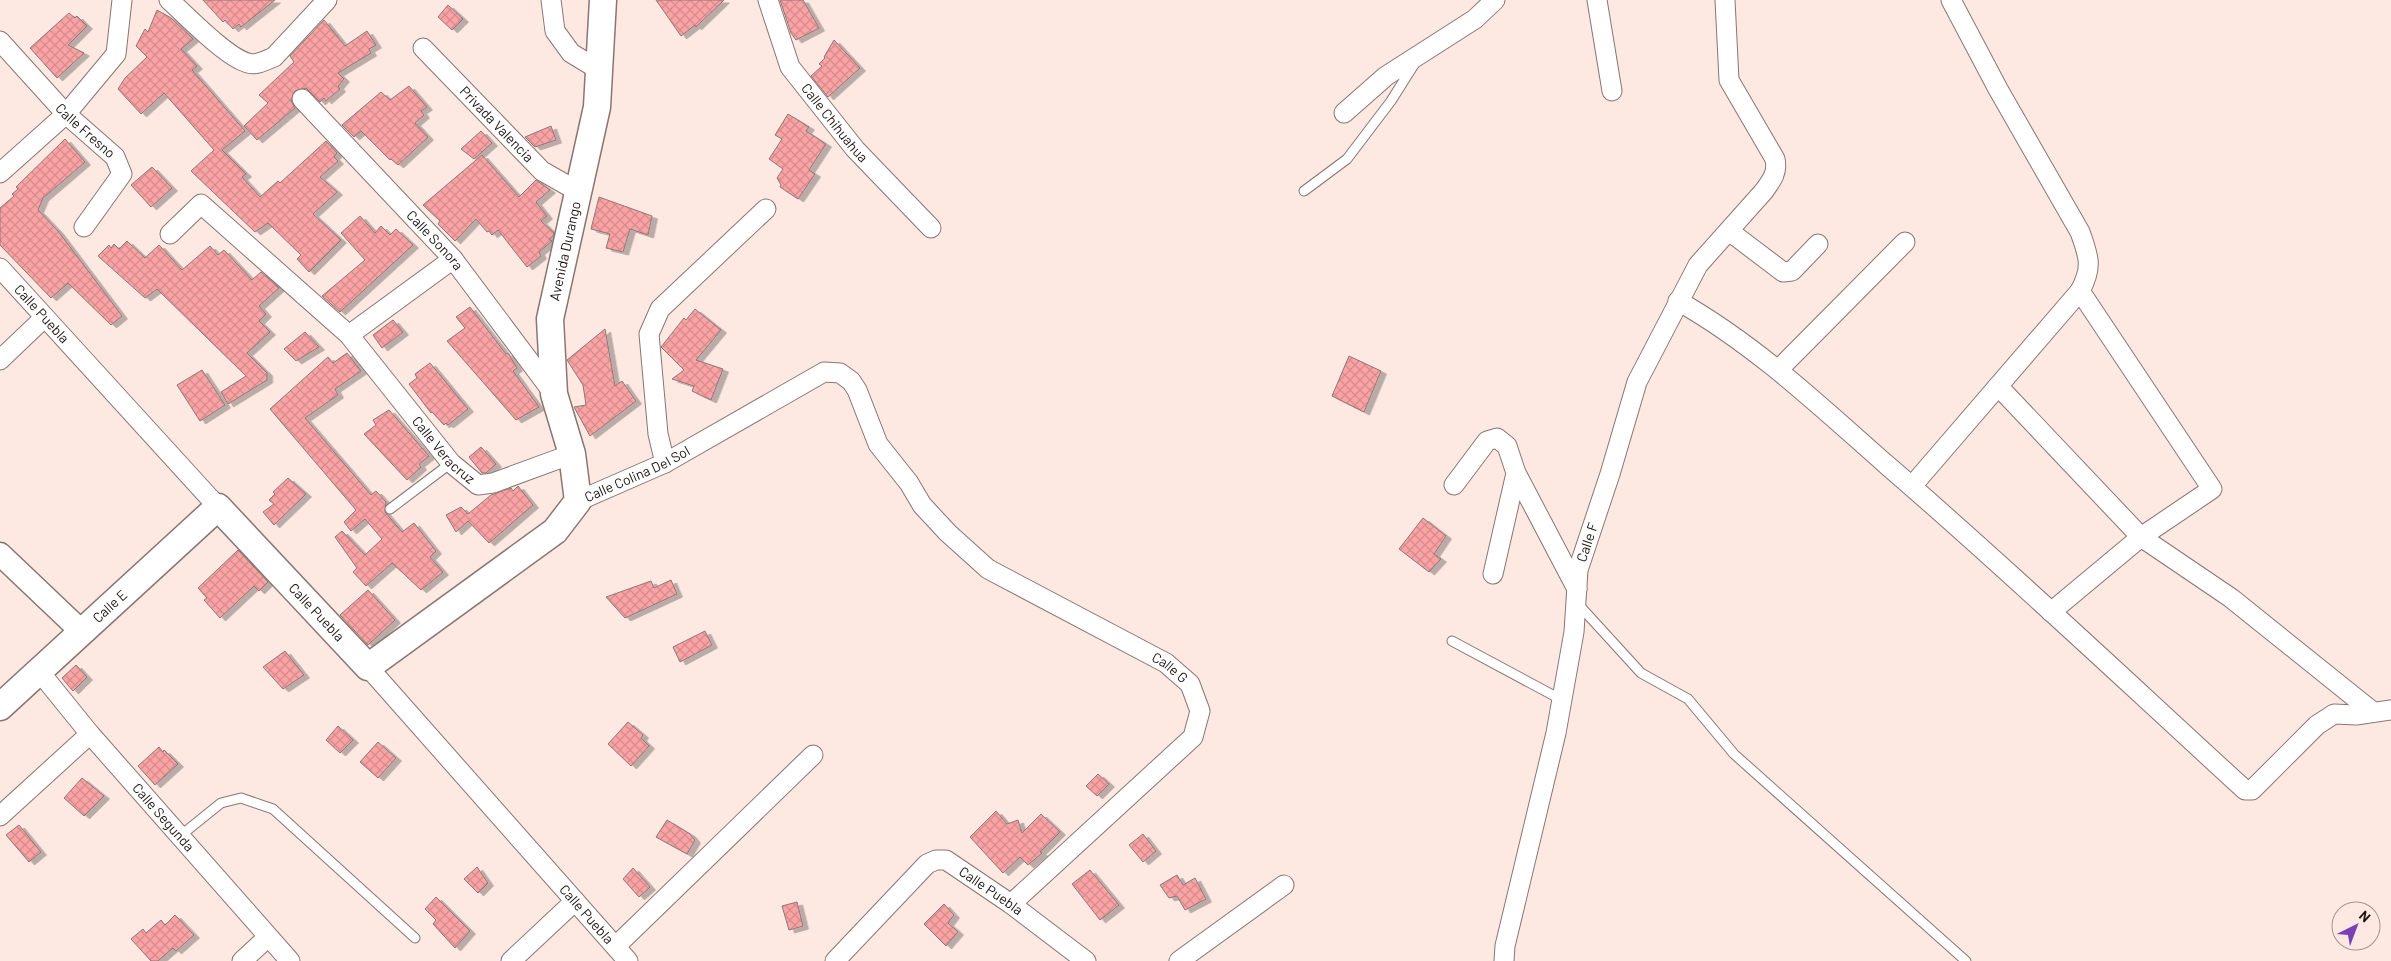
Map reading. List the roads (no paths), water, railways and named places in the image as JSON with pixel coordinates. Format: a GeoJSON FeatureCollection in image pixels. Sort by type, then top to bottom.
{"type":"FeatureCollection","features":[{"type":"Feature","properties":{"kind":"main road","name":"Avenida Durango"},"geometry":{"type":"LineString","coordinates":[[578,501],[572,454],[554,394],[550,319],[597,107],[603,0]]}},
{"type":"Feature","properties":{"kind":"main road","name":"Calle Colina Del Sol"},"geometry":{"type":"LineString","coordinates":[[368,667],[555,530],[578,501]]}},
{"type":"Feature","properties":{"kind":"main road","name":"Calle E"},"geometry":{"type":"LineString","coordinates":[[0,706],[218,506]]}},
{"type":"Feature","properties":{"kind":"main road","name":"Calle Puebla"},"geometry":{"type":"LineString","coordinates":[[218,506],[368,667]]}},
{"type":"Feature","properties":{"kind":"street"},"geometry":{"type":"LineString","coordinates":[[0,173],[66,114],[116,54],[122,0]]}},
{"type":"Feature","properties":{"kind":"street"},"geometry":{"type":"LineString","coordinates":[[169,0],[235,57],[249,64],[262,62],[274,57],[327,0]]}},
{"type":"Feature","properties":{"kind":"street"},"geometry":{"type":"LineString","coordinates":[[551,0],[555,31],[571,53],[599,70]]}},
{"type":"Feature","properties":{"kind":"street","name":"Calle Chihuahua"},"geometry":{"type":"LineString","coordinates":[[768,0],[790,67],[855,149],[931,228]]}},
{"type":"Feature","properties":{"kind":"street"},"geometry":{"type":"LineString","coordinates":[[1344,113],[1386,76],[1475,19],[1495,0]]}},
{"type":"Feature","properties":{"kind":"street"},"geometry":{"type":"LineString","coordinates":[[1597,0],[1612,91]]}},
{"type":"Feature","properties":{"kind":"street","name":"Calle F"},"geometry":{"type":"LineString","coordinates":[[1505,954],[1562,700],[1574,632],[1578,570],[1610,474],[1637,382],[1698,266],[1764,191],[1774,177],[1777,168],[1775,159],[1729,80],[1725,0]]}},
{"type":"Feature","properties":{"kind":"street"},"geometry":{"type":"LineString","coordinates":[[1912,486],[2080,291],[2089,275],[2089,257],[2080,232],[1998,89],[1951,0]]}},
{"type":"Feature","properties":{"kind":"street","name":"Calle Fresno"},"geometry":{"type":"LineString","coordinates":[[0,41],[66,114],[115,157],[122,174],[84,226]]}},
{"type":"Feature","properties":{"kind":"street","name":"Privada Valencia"},"geometry":{"type":"LineString","coordinates":[[423,48],[542,172],[579,192]]}},
{"type":"Feature","properties":{"kind":"street","name":"Calle Sonora"},"geometry":{"type":"LineString","coordinates":[[302,99],[453,259],[554,394]]}},
{"type":"Feature","properties":{"kind":"street","name":"Calle Veracruz"},"geometry":{"type":"LineString","coordinates":[[170,234],[201,204],[349,335],[451,463],[478,484],[493,483],[572,454]]}},
{"type":"Feature","properties":{"kind":"street"},"geometry":{"type":"LineString","coordinates":[[665,464],[658,434],[649,334],[660,308],[766,209]]}},
{"type":"Feature","properties":{"kind":"street"},"geometry":{"type":"LineString","coordinates":[[1729,231],[1783,272],[1792,271],[1818,244]]}},
{"type":"Feature","properties":{"kind":"street"},"geometry":{"type":"LineString","coordinates":[[1778,370],[1905,242]]}},
{"type":"Feature","properties":{"kind":"street"},"geometry":{"type":"LineString","coordinates":[[349,335],[453,259]]}},
{"type":"Feature","properties":{"kind":"street","name":"Calle Puebla"},"geometry":{"type":"LineString","coordinates":[[0,268],[218,506]]}},
{"type":"Feature","properties":{"kind":"street"},"geometry":{"type":"LineString","coordinates":[[2051,612],[2141,537],[2212,489],[2080,291]]}},
{"type":"Feature","properties":{"kind":"street"},"geometry":{"type":"LineString","coordinates":[[1678,301],[1714,321],[1778,370],[1912,486],[2245,790],[2252,790],[2317,725],[2334,714],[2382,711]]}},
{"type":"Feature","properties":{"kind":"street"},"geometry":{"type":"LineString","coordinates":[[0,360],[44,318]]}},
{"type":"Feature","properties":{"kind":"street","name":"Calle Colina Del Sol"},"geometry":{"type":"LineString","coordinates":[[578,501],[665,464],[824,372]]}},
{"type":"Feature","properties":{"kind":"street","name":"Calle G"},"geometry":{"type":"LineString","coordinates":[[824,372],[840,372],[851,380],[857,390],[878,444],[909,483],[922,505],[988,569],[1166,664],[1190,684],[1200,711],[1193,737],[1011,904]]}},
{"type":"Feature","properties":{"kind":"street"},"geometry":{"type":"LineString","coordinates":[[1998,386],[2141,537],[2231,598],[2382,711]]}},
{"type":"Feature","properties":{"kind":"street"},"geometry":{"type":"LineString","coordinates":[[1454,485],[1487,441],[1497,438],[1507,446],[1516,473],[1576,596]]}},
{"type":"Feature","properties":{"kind":"street"},"geometry":{"type":"LineString","coordinates":[[1493,574],[1516,473]]}},
{"type":"Feature","properties":{"kind":"street"},"geometry":{"type":"LineString","coordinates":[[0,554],[81,631]]}},
{"type":"Feature","properties":{"kind":"street","name":"Calle Puebla"},"geometry":{"type":"LineString","coordinates":[[368,667],[628,961]]}},
{"type":"Feature","properties":{"kind":"street","name":"Calle Segunda"},"geometry":{"type":"LineString","coordinates":[[39,671],[90,734],[290,961]]}},
{"type":"Feature","properties":{"kind":"street"},"geometry":{"type":"LineString","coordinates":[[0,816],[90,734]]}},
{"type":"Feature","properties":{"kind":"street"},"geometry":{"type":"LineString","coordinates":[[616,946],[813,755]]}},
{"type":"Feature","properties":{"kind":"street","name":"Calle Puebla"},"geometry":{"type":"LineString","coordinates":[[835,961],[928,864],[936,860],[946,860],[1011,904],[1086,961]]}},
{"type":"Feature","properties":{"kind":"street"},"geometry":{"type":"LineString","coordinates":[[1179,961],[1284,885]]}},
{"type":"Feature","properties":{"kind":"street"},"geometry":{"type":"LineString","coordinates":[[511,961],[575,901]]}},
{"type":"Feature","properties":{"kind":"street"},"geometry":{"type":"LineString","coordinates":[[242,961],[268,937]]}},
{"type":"Feature","properties":{"kind":"street"},"geometry":{"type":"LineString","coordinates":[[1505,954],[1518,961]]}},
{"type":"Feature","properties":{"kind":"lane"},"geometry":{"type":"LineString","coordinates":[[1304,191],[1347,159],[1391,101],[1422,52]]}},
{"type":"Feature","properties":{"kind":"lane"},"geometry":{"type":"LineString","coordinates":[[390,509],[451,463]]}},
{"type":"Feature","properties":{"kind":"lane"},"geometry":{"type":"LineString","coordinates":[[1576,596],[1641,673],[1688,699],[1734,754],[1966,961]]}},
{"type":"Feature","properties":{"kind":"lane"},"geometry":{"type":"LineString","coordinates":[[1452,641],[1562,700]]}},
{"type":"Feature","properties":{"kind":"lane"},"geometry":{"type":"LineString","coordinates":[[180,836],[222,803],[241,798],[273,809],[415,938]]}}]}
